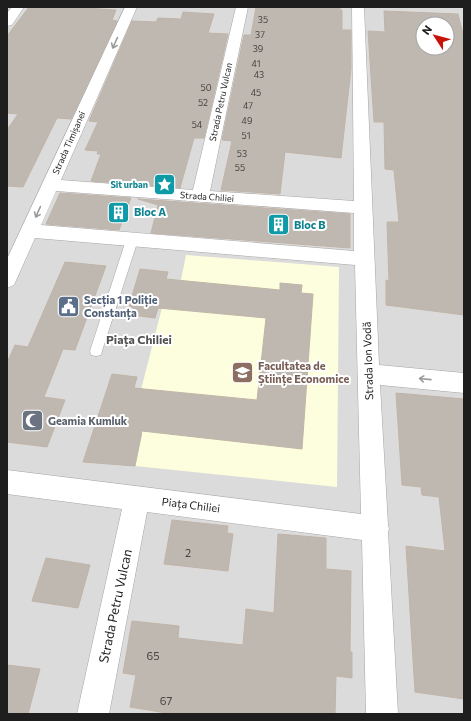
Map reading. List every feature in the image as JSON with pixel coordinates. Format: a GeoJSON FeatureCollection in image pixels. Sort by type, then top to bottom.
{"type":"FeatureCollection","features":[{"type":"Feature","properties":{"kind":"street"},"geometry":{"type":"LineString","coordinates":[[7,22],[18,7]]}},
{"type":"Feature","properties":{"kind":"street","name":"Strada Timișanei"},"geometry":{"type":"LineString","coordinates":[[7,280],[131,7]]}},
{"type":"Feature","properties":{"kind":"street","name":"Strada Petru Vulcan"},"geometry":{"type":"LineString","coordinates":[[200,196],[242,7]]}},
{"type":"Feature","properties":{"kind":"street","name":"Strada Ion Vodă"},"geometry":{"type":"LineString","coordinates":[[358,7],[364,259],[376,529],[382,714]]}},
{"type":"Feature","properties":{"kind":"street","name":"Strada Chiliei"},"geometry":{"type":"LineString","coordinates":[[50,184],[363,208]]}},
{"type":"Feature","properties":{"kind":"street"},"geometry":{"type":"LineString","coordinates":[[29,231],[364,259]]}},
{"type":"Feature","properties":{"kind":"street"},"geometry":{"type":"LineString","coordinates":[[369,374],[464,383]]}},
{"type":"Feature","properties":{"kind":"street","name":"Piața Chiliei"},"geometry":{"type":"LineString","coordinates":[[7,482],[376,529]]}},
{"type":"Feature","properties":{"kind":"street","name":"Strada Petru Vulcan"},"geometry":{"type":"LineString","coordinates":[[93,714],[137,498]]}},
{"type":"Feature","properties":{"kind":"lane"},"geometry":{"type":"LineString","coordinates":[[96,351],[132,240]]}},
{"type":"Feature","properties":{"kind":"shaded area"},"geometry":{"type":"Polygon","coordinates":[[[7,7],[464,7],[464,714],[7,714],[7,7]]]}},
{"type":"Feature","properties":{"kind":"shaded area","name":"Facultatea de Științe Economice"},"geometry":{"type":"Polygon","coordinates":[[[186,255],[339,267],[337,487],[135,466],[142,435],[130,433],[169,280],[181,280],[186,255]]]}},
{"type":"Feature","properties":{"kind":"building"},"geometry":{"type":"Polygon","coordinates":[[[29,7],[70,7],[116,10],[112,20],[117,21],[71,119],[57,118],[23,187],[7,186],[7,130],[18,114],[7,113],[7,36],[29,7]]]}},
{"type":"Feature","properties":{"kind":"building"},"geometry":{"type":"Polygon","coordinates":[[[256,7],[340,7],[340,10],[342,10],[342,30],[351,30],[351,69],[341,158],[285,152],[280,194],[221,190],[232,141],[222,140],[244,35],[251,35],[256,7]]]}},
{"type":"Feature","properties":{"kind":"building"},"geometry":{"type":"Polygon","coordinates":[[[384,11],[458,14],[464,38],[464,315],[386,305],[386,280],[389,281],[387,222],[399,222],[394,170],[385,169],[384,122],[374,122],[368,31],[385,32],[384,11]]]}},
{"type":"Feature","properties":{"kind":"building"},"geometry":{"type":"Polygon","coordinates":[[[183,12],[214,14],[208,33],[228,34],[204,138],[194,138],[180,188],[91,181],[101,154],[97,154],[98,151],[85,150],[98,122],[89,121],[132,21],[156,22],[158,18],[181,19],[183,12]]]}},
{"type":"Feature","properties":{"kind":"building"},"geometry":{"type":"Polygon","coordinates":[[[60,193],[131,198],[119,230],[46,224],[60,193]]]}},
{"type":"Feature","properties":{"kind":"building","name":"Bloc B"},"geometry":{"type":"Polygon","coordinates":[[[138,199],[350,214],[350,248],[151,233],[158,205],[138,199]]]}},
{"type":"Feature","properties":{"kind":"building","name":"Secția 1 Poliție Constanța"},"geometry":{"type":"Polygon","coordinates":[[[65,262],[106,266],[75,350],[63,349],[44,397],[65,400],[47,447],[7,442],[7,363],[15,345],[28,347],[65,262]]]}},
{"type":"Feature","properties":{"kind":"building"},"geometry":{"type":"Polygon","coordinates":[[[140,269],[168,272],[166,279],[280,290],[280,283],[302,285],[301,293],[313,294],[302,449],[142,431],[135,466],[83,462],[112,374],[137,377],[134,388],[257,400],[266,318],[158,308],[155,318],[132,315],[134,308],[129,306],[140,269]]]}},
{"type":"Feature","properties":{"kind":"building"},"geometry":{"type":"Polygon","coordinates":[[[396,393],[464,399],[464,699],[415,692],[406,546],[445,551],[439,497],[422,495],[421,487],[402,485],[396,393]]]}},
{"type":"Feature","properties":{"kind":"building"},"geometry":{"type":"Polygon","coordinates":[[[172,520],[228,526],[227,533],[233,534],[228,571],[164,564],[172,520]]]}},
{"type":"Feature","properties":{"kind":"building"},"geometry":{"type":"Polygon","coordinates":[[[278,534],[326,538],[326,569],[351,571],[350,652],[352,652],[352,678],[336,676],[335,714],[172,714],[130,707],[136,675],[123,673],[132,621],[179,626],[178,638],[243,645],[246,609],[274,613],[278,534]]]}},
{"type":"Feature","properties":{"kind":"building"},"geometry":{"type":"Polygon","coordinates":[[[46,558],[90,565],[78,608],[32,601],[46,558]]]}},
{"type":"Feature","properties":{"kind":"building"},"geometry":{"type":"Polygon","coordinates":[[[7,665],[40,669],[28,714],[7,714],[7,665]]]}},
{"type":"Feature","properties":{"kind":"place","name":"Sit urban"},"geometry":{"type":"Point","coordinates":[164,185]}},
{"type":"Feature","properties":{"kind":"place","name":"Bloc A"},"geometry":{"type":"Point","coordinates":[119,212]}},
{"type":"Feature","properties":{"kind":"place","name":"Bloc B"},"geometry":{"type":"Point","coordinates":[278,225]}},
{"type":"Feature","properties":{"kind":"place","name":"Secția 1 Poliție Constanța"},"geometry":{"type":"Point","coordinates":[68,306]}},
{"type":"Feature","properties":{"kind":"place","name":"Facultatea de Științe Economice"},"geometry":{"type":"Point","coordinates":[242,372]}},
{"type":"Feature","properties":{"kind":"place","name":"Geamia Kumluk"},"geometry":{"type":"Point","coordinates":[32,421]}},
{"type":"Feature","properties":{"kind":"district","name":"Piața Chiliei"},"geometry":{"type":"Point","coordinates":[139,340]}}]}
